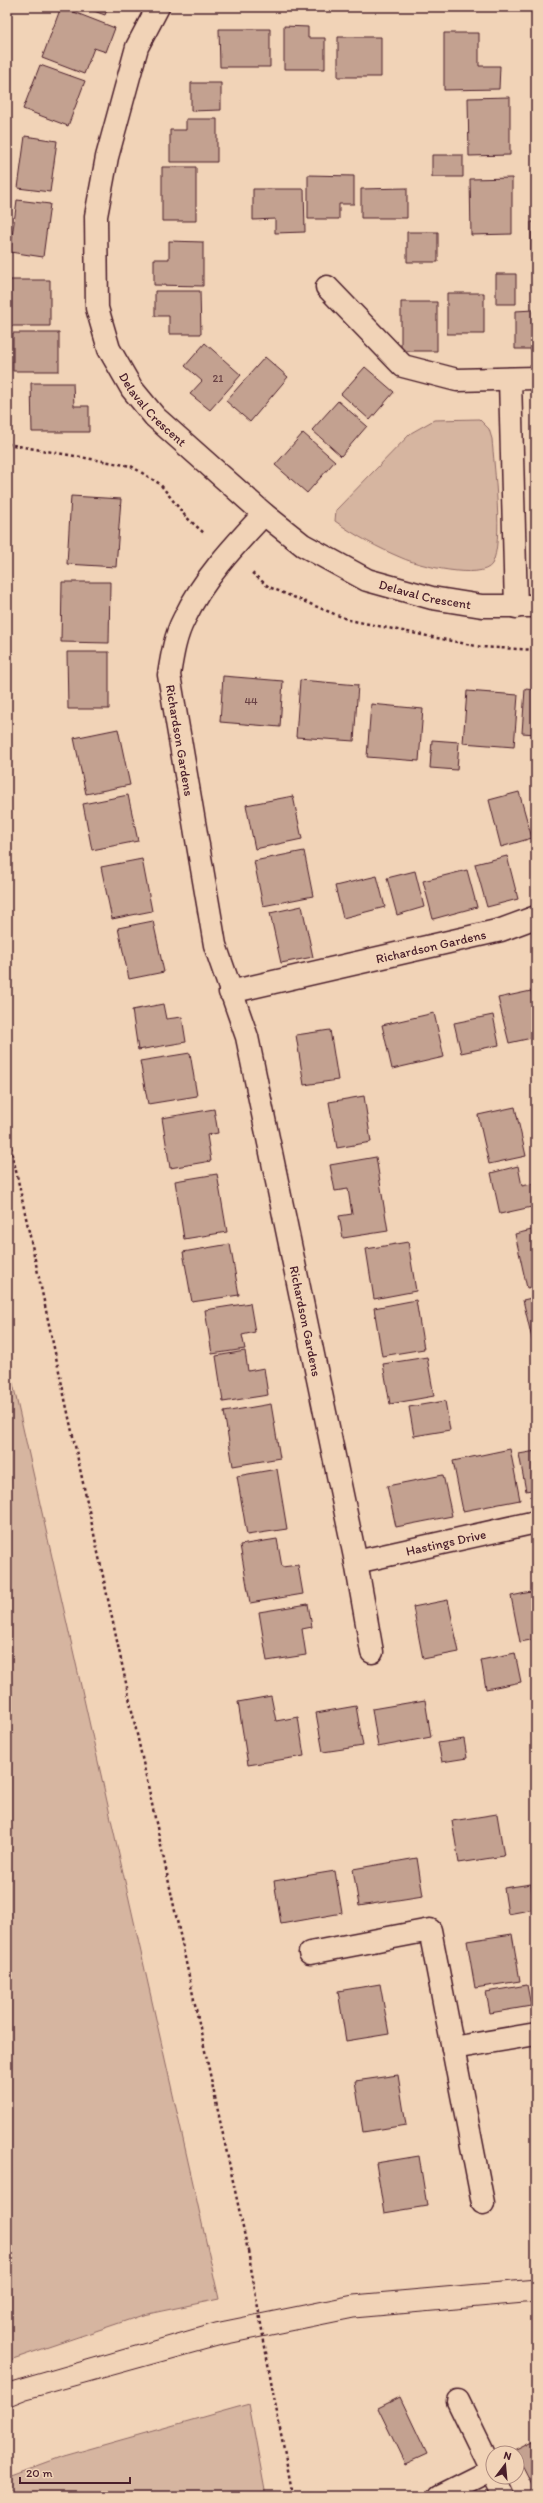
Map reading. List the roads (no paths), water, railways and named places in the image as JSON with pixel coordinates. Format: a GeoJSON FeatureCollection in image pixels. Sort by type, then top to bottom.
{"type":"FeatureCollection","features":[{"type":"Feature","properties":{"kind":"street","name":"Delaval Crescent"},"geometry":{"type":"LineString","coordinates":[[158,7],[137,47],[104,172],[96,216],[97,308],[109,349],[132,389],[155,417],[264,514],[303,545],[366,580],[432,598],[482,606],[526,606],[510,379]]}},
{"type":"Feature","properties":{"kind":"street"},"geometry":{"type":"LineString","coordinates":[[327,287],[403,366],[457,380],[536,378]]}},
{"type":"Feature","properties":{"kind":"street","name":"Richardson Gardens"},"geometry":{"type":"LineString","coordinates":[[264,514],[227,554],[198,593],[183,620],[174,647],[169,675],[215,945],[230,992],[247,1037],[356,1562],[372,1652]]}},
{"type":"Feature","properties":{"kind":"street","name":"Richardson Gardens"},"geometry":{"type":"LineString","coordinates":[[230,992],[501,930],[536,917]]}},
{"type":"Feature","properties":{"kind":"street","name":"Hastings Drive"},"geometry":{"type":"LineString","coordinates":[[356,1562],[536,1522]]}},
{"type":"Feature","properties":{"kind":"street"},"geometry":{"type":"LineString","coordinates":[[310,1952],[430,1930],[483,2203]]}},
{"type":"Feature","properties":{"kind":"street"},"geometry":{"type":"LineString","coordinates":[[454,2048],[536,2034]]}},
{"type":"Feature","properties":{"kind":"street"},"geometry":{"type":"LineString","coordinates":[[458,2402],[485,2457]]}},
{"type":"Feature","properties":{"kind":"street"},"geometry":{"type":"LineString","coordinates":[[440,2496],[485,2476]]}},
{"type":"Feature","properties":{"kind":"street"},"geometry":{"type":"LineString","coordinates":[[499,2485],[504,2496]]}},
{"type":"Feature","properties":{"kind":"tram line"},"geometry":{"type":"LineString","coordinates":[[7,2383],[215,2323],[353,2295],[536,2279]]}},
{"type":"Feature","properties":{"kind":"tram line"},"geometry":{"type":"LineString","coordinates":[[7,2407],[27,2399],[218,2346],[354,2318],[536,2302]]}}]}
